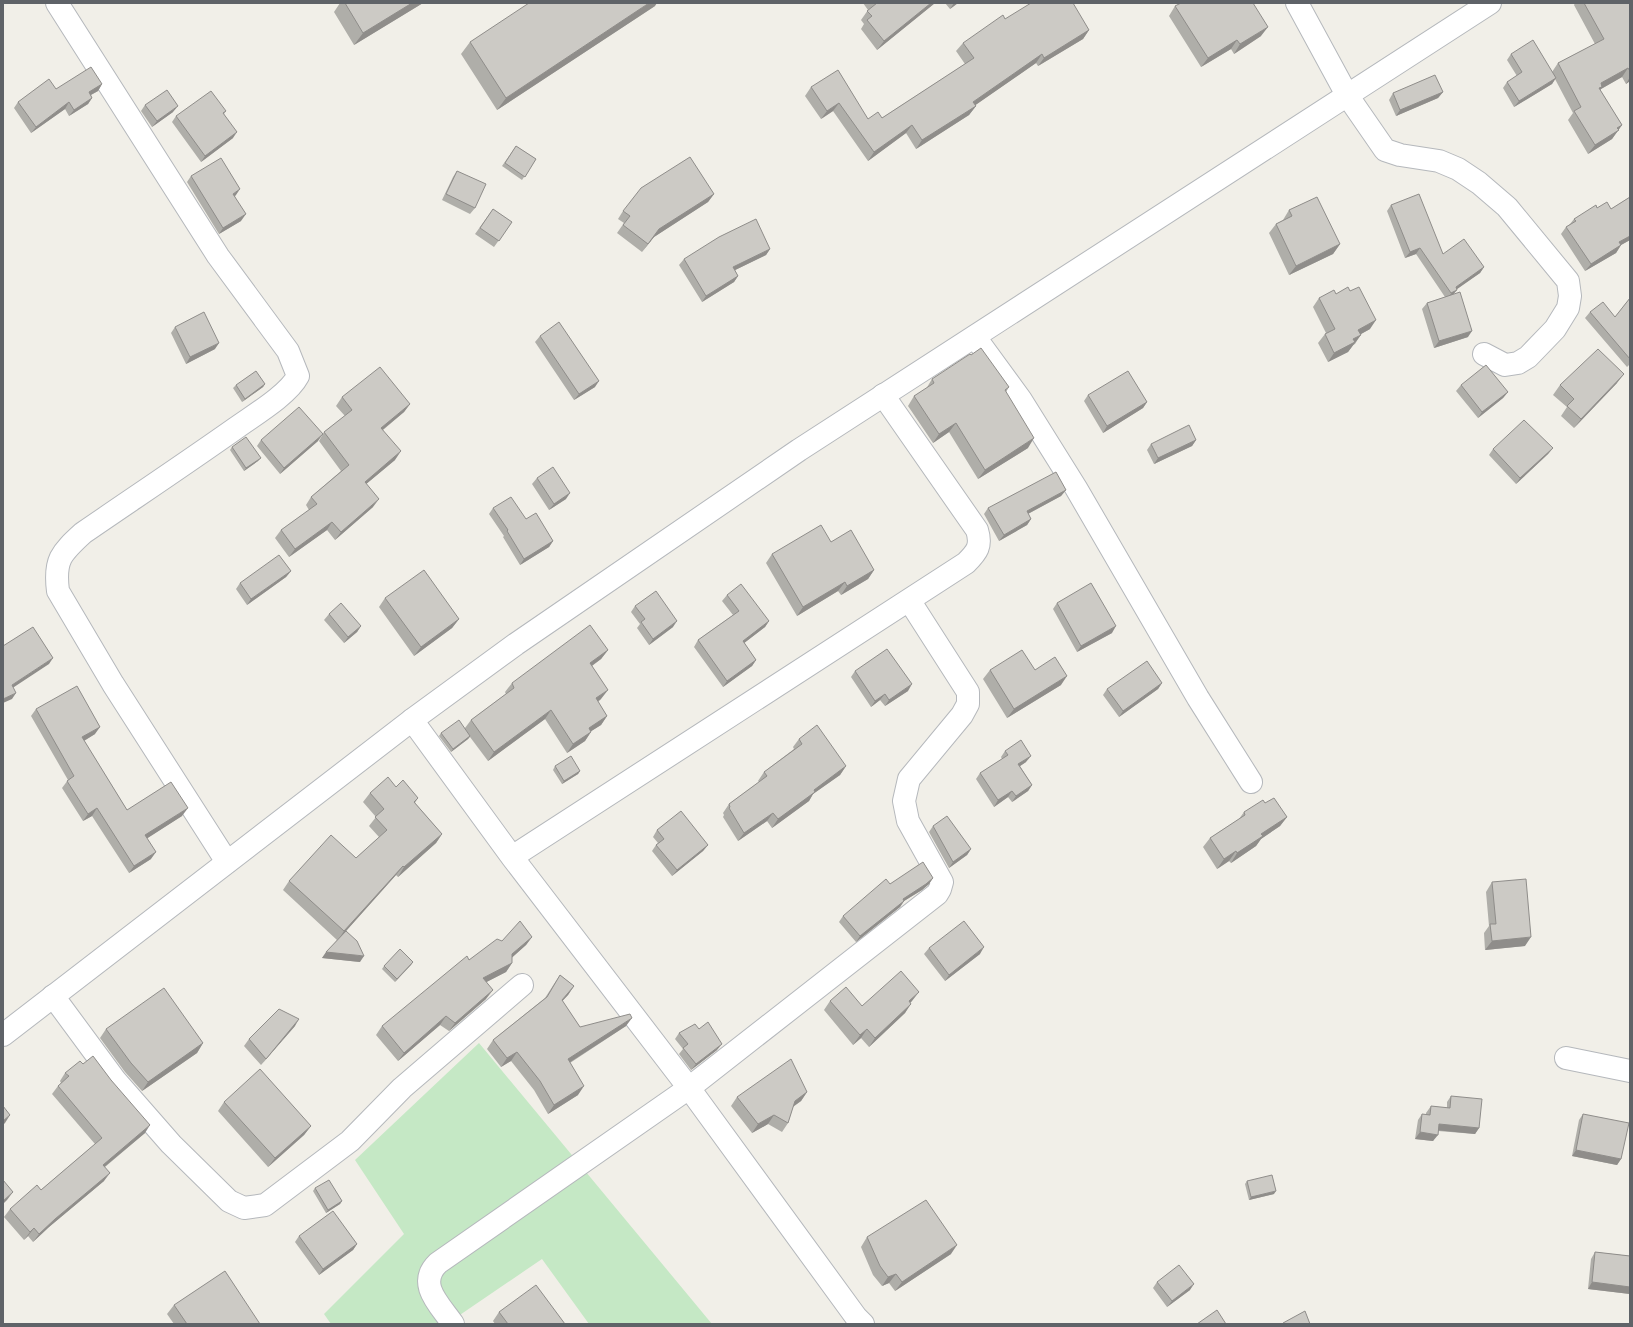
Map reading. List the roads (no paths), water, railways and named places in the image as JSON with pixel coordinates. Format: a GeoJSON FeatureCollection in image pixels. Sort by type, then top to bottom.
{"type":"FeatureCollection","features":[{"type":"Feature","properties":{"kind":"street"},"geometry":{"type":"LineString","coordinates":[[57,3],[218,256],[288,350],[298,376],[294,384],[288,390],[251,418],[83,533],[60,557],[56,574],[58,591],[113,684],[227,862]]}},
{"type":"Feature","properties":{"kind":"street"},"geometry":{"type":"LineString","coordinates":[[1297,3],[1347,95],[1385,150],[1400,155],[1439,161],[1458,169],[1479,183],[1507,207],[1568,281],[1570,296],[1568,308],[1555,329],[1528,357],[1518,363],[1505,365],[1484,354]]}},
{"type":"Feature","properties":{"kind":"street"},"geometry":{"type":"LineString","coordinates":[[3,1035],[412,720],[522,639],[799,450],[1490,3]]}},
{"type":"Feature","properties":{"kind":"street"},"geometry":{"type":"LineString","coordinates":[[975,337],[1021,400],[1076,488],[1198,698],[1251,782]]}},
{"type":"Feature","properties":{"kind":"street"},"geometry":{"type":"LineString","coordinates":[[512,857],[966,563],[975,554],[980,541],[977,530],[883,396]]}},
{"type":"Feature","properties":{"kind":"street"},"geometry":{"type":"LineString","coordinates":[[453,1324],[433,1294],[429,1285],[429,1276],[432,1268],[689,1088],[937,894],[942,882],[908,821],[904,801],[909,779],[962,716],[968,704],[968,692],[909,600]]}},
{"type":"Feature","properties":{"kind":"street"},"geometry":{"type":"LineString","coordinates":[[412,720],[512,857],[689,1088],[856,1317],[863,1324]]}},
{"type":"Feature","properties":{"kind":"street"},"geometry":{"type":"LineString","coordinates":[[53,996],[115,1080],[171,1144],[229,1201],[244,1208],[265,1205],[350,1141],[402,1088],[522,985]]}},
{"type":"Feature","properties":{"kind":"street"},"geometry":{"type":"LineString","coordinates":[[1566,1058],[1630,1071]]}}]}
